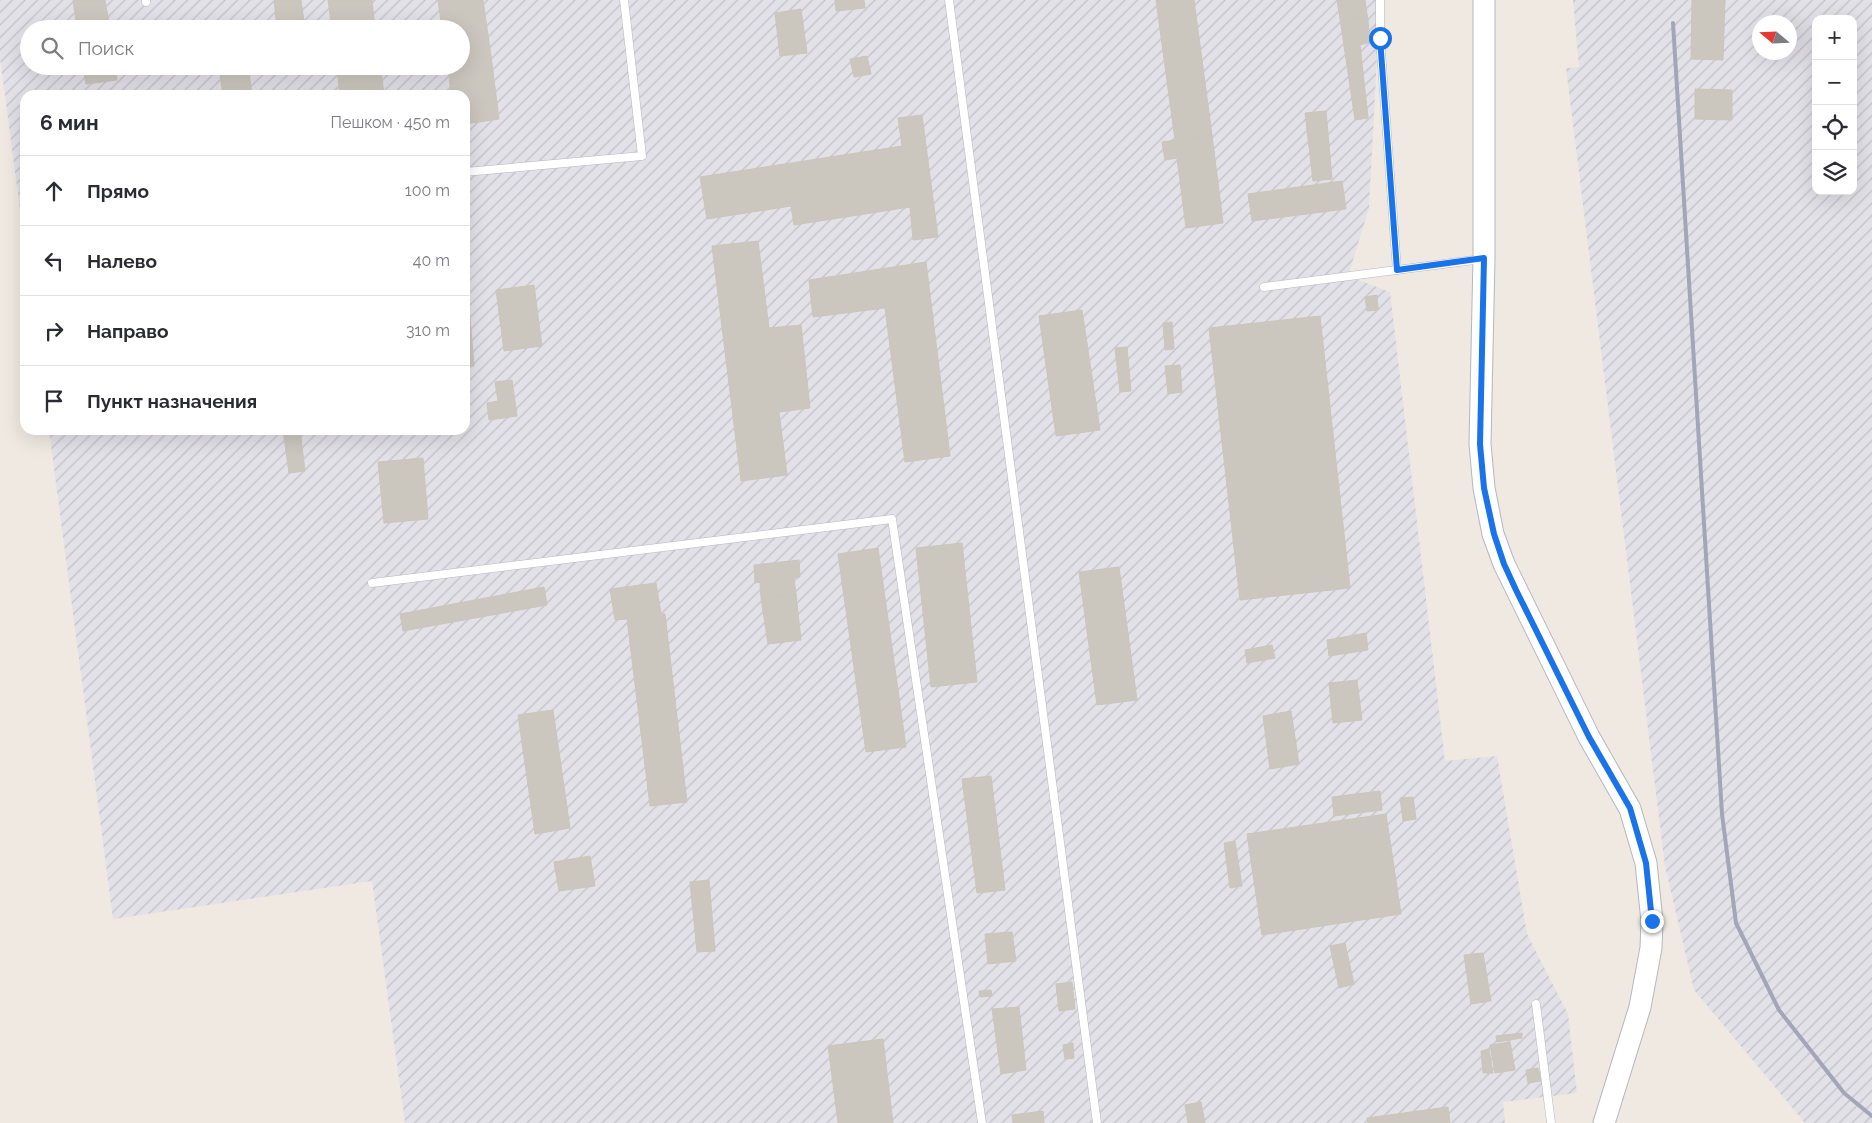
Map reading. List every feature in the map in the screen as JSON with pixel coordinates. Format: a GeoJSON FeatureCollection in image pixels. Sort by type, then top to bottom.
{"type":"FeatureCollection","features":[{"type":"Feature","properties":{"kind":"street"},"geometry":{"type":"LineString","coordinates":[[1484,0],[1484,258],[1480,444],[1484,488],[1494,534],[1504,564],[1589,737],[1630,808],[1646,863],[1652,921],[1651,948],[1640,1007],[1604,1123]]}},
{"type":"Feature","properties":{"kind":"lane"},"geometry":{"type":"LineString","coordinates":[[470,172],[642,156],[624,0]]}},
{"type":"Feature","properties":{"kind":"lane"},"geometry":{"type":"LineString","coordinates":[[949,0],[1097,1123]]}},
{"type":"Feature","properties":{"kind":"lane"},"geometry":{"type":"LineString","coordinates":[[1380,0],[1380,38],[1397,270]]}},
{"type":"Feature","properties":{"kind":"lane"},"geometry":{"type":"LineString","coordinates":[[1264,287],[1484,258]]}},
{"type":"Feature","properties":{"kind":"lane"},"geometry":{"type":"LineString","coordinates":[[372,583],[892,519],[982,1123]]}},
{"type":"Feature","properties":{"kind":"lane"},"geometry":{"type":"LineString","coordinates":[[1536,1004],[1551,1123]]}},
{"type":"Feature","properties":{"kind":"shaded area"},"geometry":{"type":"Polygon","coordinates":[[[0,0],[1380,0],[1369,208],[1348,276],[1390,292],[1445,761],[1497,756],[1527,934],[1568,1014],[1577,1093],[1503,1102],[1505,1123],[405,1123],[372,881],[113,919],[50,435],[470,435],[470,90],[20,90],[20,210],[0,58],[0,0]]]}},
{"type":"Feature","properties":{"kind":"shaded area"},"geometry":{"type":"Polygon","coordinates":[[[1573,0],[1872,0],[1872,1123],[1805,1123],[1694,990],[1665,866],[1566,68],[1579,67],[1573,0]]]}},
{"type":"Feature","properties":{"kind":"building"},"geometry":{"type":"Polygon","coordinates":[[[73,0],[105,0],[108,20],[76,20],[73,0]]]}},
{"type":"Feature","properties":{"kind":"building"},"geometry":{"type":"Polygon","coordinates":[[[274,0],[301,0],[304,20],[276,20],[274,0]]]}},
{"type":"Feature","properties":{"kind":"building"},"geometry":{"type":"Polygon","coordinates":[[[328,0],[372,0],[374,20],[331,20],[328,0]]]}},
{"type":"Feature","properties":{"kind":"building"},"geometry":{"type":"Polygon","coordinates":[[[438,0],[483,0],[491,56],[470,59],[470,20],[441,20],[438,0]]]}},
{"type":"Feature","properties":{"kind":"building"},"geometry":{"type":"Polygon","coordinates":[[[835,0],[864,0],[865,8],[836,11],[835,0]]]}},
{"type":"Feature","properties":{"kind":"building"},"geometry":{"type":"Polygon","coordinates":[[[1156,0],[1194,0],[1212,135],[1175,140],[1156,0]]]}},
{"type":"Feature","properties":{"kind":"building"},"geometry":{"type":"Polygon","coordinates":[[[1337,0],[1365,0],[1368,21],[1339,12],[1337,0]]]}},
{"type":"Feature","properties":{"kind":"building"},"geometry":{"type":"Polygon","coordinates":[[[1692,0],[1725,0],[1723,60],[1691,59],[1692,0]]]}},
{"type":"Feature","properties":{"kind":"building"},"geometry":{"type":"Polygon","coordinates":[[[801,9],[807,53],[780,56],[775,13],[801,9]]]}},
{"type":"Feature","properties":{"kind":"building"},"geometry":{"type":"Polygon","coordinates":[[[1339,12],[1368,21],[1370,42],[1360,45],[1368,118],[1355,120],[1339,12]]]}},
{"type":"Feature","properties":{"kind":"building"},"geometry":{"type":"Polygon","coordinates":[[[491,56],[499,119],[470,123],[470,90],[450,90],[449,75],[470,75],[470,59],[491,56]]]}},
{"type":"Feature","properties":{"kind":"building"},"geometry":{"type":"Polygon","coordinates":[[[867,56],[871,74],[854,77],[850,59],[867,56]]]}},
{"type":"Feature","properties":{"kind":"building"},"geometry":{"type":"Polygon","coordinates":[[[84,75],[116,75],[117,80],[86,84],[84,75]]]}},
{"type":"Feature","properties":{"kind":"building"},"geometry":{"type":"Polygon","coordinates":[[[220,75],[249,75],[251,90],[222,90],[220,75]]]}},
{"type":"Feature","properties":{"kind":"building"},"geometry":{"type":"Polygon","coordinates":[[[382,75],[383,90],[339,90],[338,77],[382,75]]]}},
{"type":"Feature","properties":{"kind":"building"},"geometry":{"type":"Polygon","coordinates":[[[1695,89],[1732,90],[1732,120],[1695,119],[1695,89]]]}},
{"type":"Feature","properties":{"kind":"building"},"geometry":{"type":"Polygon","coordinates":[[[1326,111],[1332,179],[1313,181],[1305,113],[1326,111]]]}},
{"type":"Feature","properties":{"kind":"building"},"geometry":{"type":"Polygon","coordinates":[[[922,115],[938,237],[913,240],[910,207],[794,225],[791,206],[707,219],[700,177],[902,146],[898,118],[922,115]]]}},
{"type":"Feature","properties":{"kind":"building"},"geometry":{"type":"Polygon","coordinates":[[[1212,135],[1223,223],[1186,228],[1177,158],[1165,160],[1162,142],[1212,135]]]}},
{"type":"Feature","properties":{"kind":"building"},"geometry":{"type":"Polygon","coordinates":[[[1342,181],[1346,209],[1252,221],[1248,194],[1342,181]]]}},
{"type":"Feature","properties":{"kind":"building"},"geometry":{"type":"Polygon","coordinates":[[[758,241],[769,328],[801,325],[810,408],[779,412],[787,475],[741,481],[712,246],[758,241]]]}},
{"type":"Feature","properties":{"kind":"building"},"geometry":{"type":"Polygon","coordinates":[[[926,262],[950,456],[905,462],[885,308],[813,317],[809,280],[926,262]]]}},
{"type":"Feature","properties":{"kind":"building"},"geometry":{"type":"Polygon","coordinates":[[[534,285],[542,346],[504,351],[496,290],[534,285]]]}},
{"type":"Feature","properties":{"kind":"building"},"geometry":{"type":"Polygon","coordinates":[[[1377,295],[1378,310],[1367,311],[1365,297],[1377,295]]]}},
{"type":"Feature","properties":{"kind":"building"},"geometry":{"type":"Polygon","coordinates":[[[1082,310],[1100,430],[1056,436],[1039,316],[1082,310]]]}},
{"type":"Feature","properties":{"kind":"building"},"geometry":{"type":"Polygon","coordinates":[[[1320,316],[1350,588],[1240,600],[1209,328],[1320,316]]]}},
{"type":"Feature","properties":{"kind":"building"},"geometry":{"type":"Polygon","coordinates":[[[470,318],[474,366],[470,366],[470,318]]]}},
{"type":"Feature","properties":{"kind":"building"},"geometry":{"type":"Polygon","coordinates":[[[1172,322],[1174,349],[1165,350],[1163,323],[1172,322]]]}},
{"type":"Feature","properties":{"kind":"building"},"geometry":{"type":"Polygon","coordinates":[[[1127,347],[1131,391],[1120,392],[1115,348],[1127,347]]]}},
{"type":"Feature","properties":{"kind":"building"},"geometry":{"type":"Polygon","coordinates":[[[1180,365],[1182,392],[1168,394],[1165,366],[1180,365]]]}},
{"type":"Feature","properties":{"kind":"building"},"geometry":{"type":"Polygon","coordinates":[[[512,380],[517,416],[489,420],[487,403],[498,401],[495,382],[512,380]]]}},
{"type":"Feature","properties":{"kind":"building"},"geometry":{"type":"Polygon","coordinates":[[[284,435],[301,435],[305,471],[289,473],[284,435]]]}},
{"type":"Feature","properties":{"kind":"building"},"geometry":{"type":"Polygon","coordinates":[[[423,458],[428,519],[384,523],[378,462],[423,458]]]}},
{"type":"Feature","properties":{"kind":"building"},"geometry":{"type":"Polygon","coordinates":[[[962,543],[977,682],[931,687],[916,548],[962,543]]]}},
{"type":"Feature","properties":{"kind":"building"},"geometry":{"type":"Polygon","coordinates":[[[878,548],[906,747],[866,752],[838,554],[878,548]]]}},
{"type":"Feature","properties":{"kind":"building"},"geometry":{"type":"Polygon","coordinates":[[[799,560],[800,577],[755,583],[754,565],[799,560]]]}},
{"type":"Feature","properties":{"kind":"building"},"geometry":{"type":"Polygon","coordinates":[[[1119,567],[1137,700],[1097,705],[1079,572],[1119,567]]]}},
{"type":"Feature","properties":{"kind":"building"},"geometry":{"type":"Polygon","coordinates":[[[794,578],[796,594],[761,598],[760,583],[794,578]]]}},
{"type":"Feature","properties":{"kind":"building"},"geometry":{"type":"Polygon","coordinates":[[[656,583],[661,614],[665,614],[687,802],[650,806],[627,619],[615,620],[610,589],[656,583]]]}},
{"type":"Feature","properties":{"kind":"building"},"geometry":{"type":"Polygon","coordinates":[[[544,587],[547,605],[403,631],[400,614],[544,587]]]}},
{"type":"Feature","properties":{"kind":"building"},"geometry":{"type":"Polygon","coordinates":[[[796,594],[801,640],[768,644],[761,598],[796,594]]]}},
{"type":"Feature","properties":{"kind":"building"},"geometry":{"type":"Polygon","coordinates":[[[1366,633],[1368,650],[1329,656],[1327,640],[1366,633]]]}},
{"type":"Feature","properties":{"kind":"building"},"geometry":{"type":"Polygon","coordinates":[[[1272,645],[1275,658],[1247,663],[1245,650],[1272,645]]]}},
{"type":"Feature","properties":{"kind":"building"},"geometry":{"type":"Polygon","coordinates":[[[1357,680],[1362,720],[1333,723],[1329,683],[1357,680]]]}},
{"type":"Feature","properties":{"kind":"building"},"geometry":{"type":"Polygon","coordinates":[[[553,710],[570,828],[535,834],[518,715],[553,710]]]}},
{"type":"Feature","properties":{"kind":"building"},"geometry":{"type":"Polygon","coordinates":[[[1291,711],[1299,764],[1270,769],[1263,716],[1291,711]]]}},
{"type":"Feature","properties":{"kind":"building"},"geometry":{"type":"Polygon","coordinates":[[[991,776],[1005,890],[977,893],[962,779],[991,776]]]}},
{"type":"Feature","properties":{"kind":"building"},"geometry":{"type":"Polygon","coordinates":[[[1380,791],[1382,810],[1334,816],[1332,797],[1380,791]]]}},
{"type":"Feature","properties":{"kind":"building"},"geometry":{"type":"Polygon","coordinates":[[[1413,797],[1416,819],[1403,821],[1400,798],[1413,797]]]}},
{"type":"Feature","properties":{"kind":"building"},"geometry":{"type":"Polygon","coordinates":[[[1386,814],[1401,914],[1262,935],[1247,834],[1386,814]]]}},
{"type":"Feature","properties":{"kind":"building"},"geometry":{"type":"Polygon","coordinates":[[[1235,841],[1242,886],[1230,888],[1224,843],[1235,841]]]}},
{"type":"Feature","properties":{"kind":"building"},"geometry":{"type":"Polygon","coordinates":[[[590,856],[595,886],[559,891],[554,862],[590,856]]]}},
{"type":"Feature","properties":{"kind":"building"},"geometry":{"type":"Polygon","coordinates":[[[709,880],[715,951],[697,952],[690,882],[709,880]]]}},
{"type":"Feature","properties":{"kind":"building"},"geometry":{"type":"Polygon","coordinates":[[[1012,932],[1016,961],[988,964],[985,934],[1012,932]]]}},
{"type":"Feature","properties":{"kind":"building"},"geometry":{"type":"Polygon","coordinates":[[[1345,943],[1354,984],[1339,988],[1330,946],[1345,943]]]}},
{"type":"Feature","properties":{"kind":"building"},"geometry":{"type":"Polygon","coordinates":[[[1483,953],[1491,1001],[1471,1004],[1464,955],[1483,953]]]}},
{"type":"Feature","properties":{"kind":"building"},"geometry":{"type":"Polygon","coordinates":[[[1072,982],[1075,1009],[1059,1011],[1056,984],[1072,982]]]}},
{"type":"Feature","properties":{"kind":"building"},"geometry":{"type":"Polygon","coordinates":[[[991,990],[992,996],[980,997],[979,991],[991,990]]]}},
{"type":"Feature","properties":{"kind":"building"},"geometry":{"type":"Polygon","coordinates":[[[1019,1007],[1026,1070],[1001,1074],[992,1009],[1019,1007]]]}},
{"type":"Feature","properties":{"kind":"building"},"geometry":{"type":"Polygon","coordinates":[[[1522,1033],[1522,1038],[1497,1042],[1496,1036],[1522,1033]]]}},
{"type":"Feature","properties":{"kind":"building"},"geometry":{"type":"Polygon","coordinates":[[[883,1039],[893,1123],[838,1123],[828,1046],[883,1039]]]}},
{"type":"Feature","properties":{"kind":"building"},"geometry":{"type":"Polygon","coordinates":[[[1510,1042],[1515,1070],[1495,1073],[1490,1045],[1510,1042]]]}},
{"type":"Feature","properties":{"kind":"building"},"geometry":{"type":"Polygon","coordinates":[[[1073,1043],[1074,1058],[1065,1059],[1063,1045],[1073,1043]]]}},
{"type":"Feature","properties":{"kind":"building"},"geometry":{"type":"Polygon","coordinates":[[[1489,1049],[1493,1073],[1483,1073],[1481,1051],[1489,1049]]]}},
{"type":"Feature","properties":{"kind":"building"},"geometry":{"type":"Polygon","coordinates":[[[1538,1068],[1541,1081],[1528,1083],[1526,1070],[1538,1068]]]}},
{"type":"Feature","properties":{"kind":"building"},"geometry":{"type":"Polygon","coordinates":[[[1201,1102],[1205,1123],[1188,1123],[1185,1105],[1201,1102]]]}},
{"type":"Feature","properties":{"kind":"building"},"geometry":{"type":"Polygon","coordinates":[[[1448,1107],[1450,1123],[1368,1123],[1367,1118],[1448,1107]]]}},
{"type":"Feature","properties":{"kind":"building"},"geometry":{"type":"Polygon","coordinates":[[[1043,1111],[1044,1123],[1013,1123],[1012,1115],[1043,1111]]]}},
{"type":"Feature","properties":{"kind":"railway"},"geometry":{"type":"LineString","coordinates":[[1673,23],[1722,814],[1736,923],[1779,1010],[1844,1093],[1872,1116]]}},
{"type":"Feature","properties":{"kind":"route"},"geometry":{"type":"LineString","coordinates":[[1380,38],[1397,270],[1484,258],[1480,444],[1484,488],[1494,534],[1504,564],[1516,590],[1589,737],[1630,808],[1646,863],[1652,921]]}}]}
